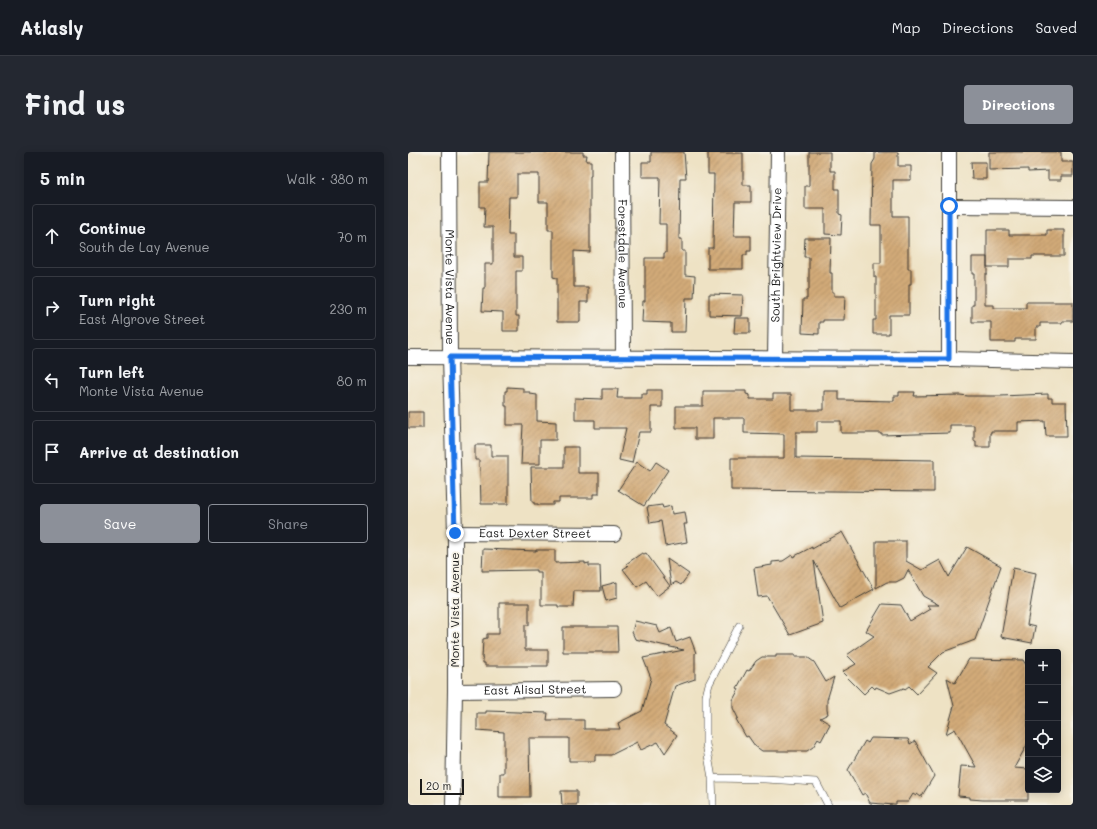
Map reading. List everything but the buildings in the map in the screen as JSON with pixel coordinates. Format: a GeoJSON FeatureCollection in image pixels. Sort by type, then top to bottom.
{"type":"FeatureCollection","features":[{"type":"Feature","properties":{"kind":"street","name":"Monte Vista Avenue"},"geometry":{"type":"LineString","coordinates":[[449,152],[450,357],[455,533],[453,805]]}},
{"type":"Feature","properties":{"kind":"street","name":"Forestdale Avenue"},"geometry":{"type":"LineString","coordinates":[[622,152],[623,357]]}},
{"type":"Feature","properties":{"kind":"street","name":"South Brightview Drive"},"geometry":{"type":"LineString","coordinates":[[775,359],[778,152]]}},
{"type":"Feature","properties":{"kind":"street"},"geometry":{"type":"LineString","coordinates":[[949,152],[949,359]]}},
{"type":"Feature","properties":{"kind":"street"},"geometry":{"type":"LineString","coordinates":[[949,206],[1073,207]]}},
{"type":"Feature","properties":{"kind":"street"},"geometry":{"type":"LineString","coordinates":[[408,357],[949,359],[1073,362]]}},
{"type":"Feature","properties":{"kind":"street","name":"East Dexter Street"},"geometry":{"type":"LineString","coordinates":[[455,533],[614,534]]}},
{"type":"Feature","properties":{"kind":"street","name":"East Alisal Street"},"geometry":{"type":"LineString","coordinates":[[455,691],[614,689]]}},
{"type":"Feature","properties":{"kind":"lane"},"geometry":{"type":"LineString","coordinates":[[713,805],[712,778],[706,744],[706,696],[709,684],[739,626]]}},
{"type":"Feature","properties":{"kind":"lane"},"geometry":{"type":"LineString","coordinates":[[712,778],[816,782],[828,805]]}},
{"type":"Feature","properties":{"kind":"route"},"geometry":{"type":"LineString","coordinates":[[455,533],[450,357],[949,359],[949,206]]}}]}
